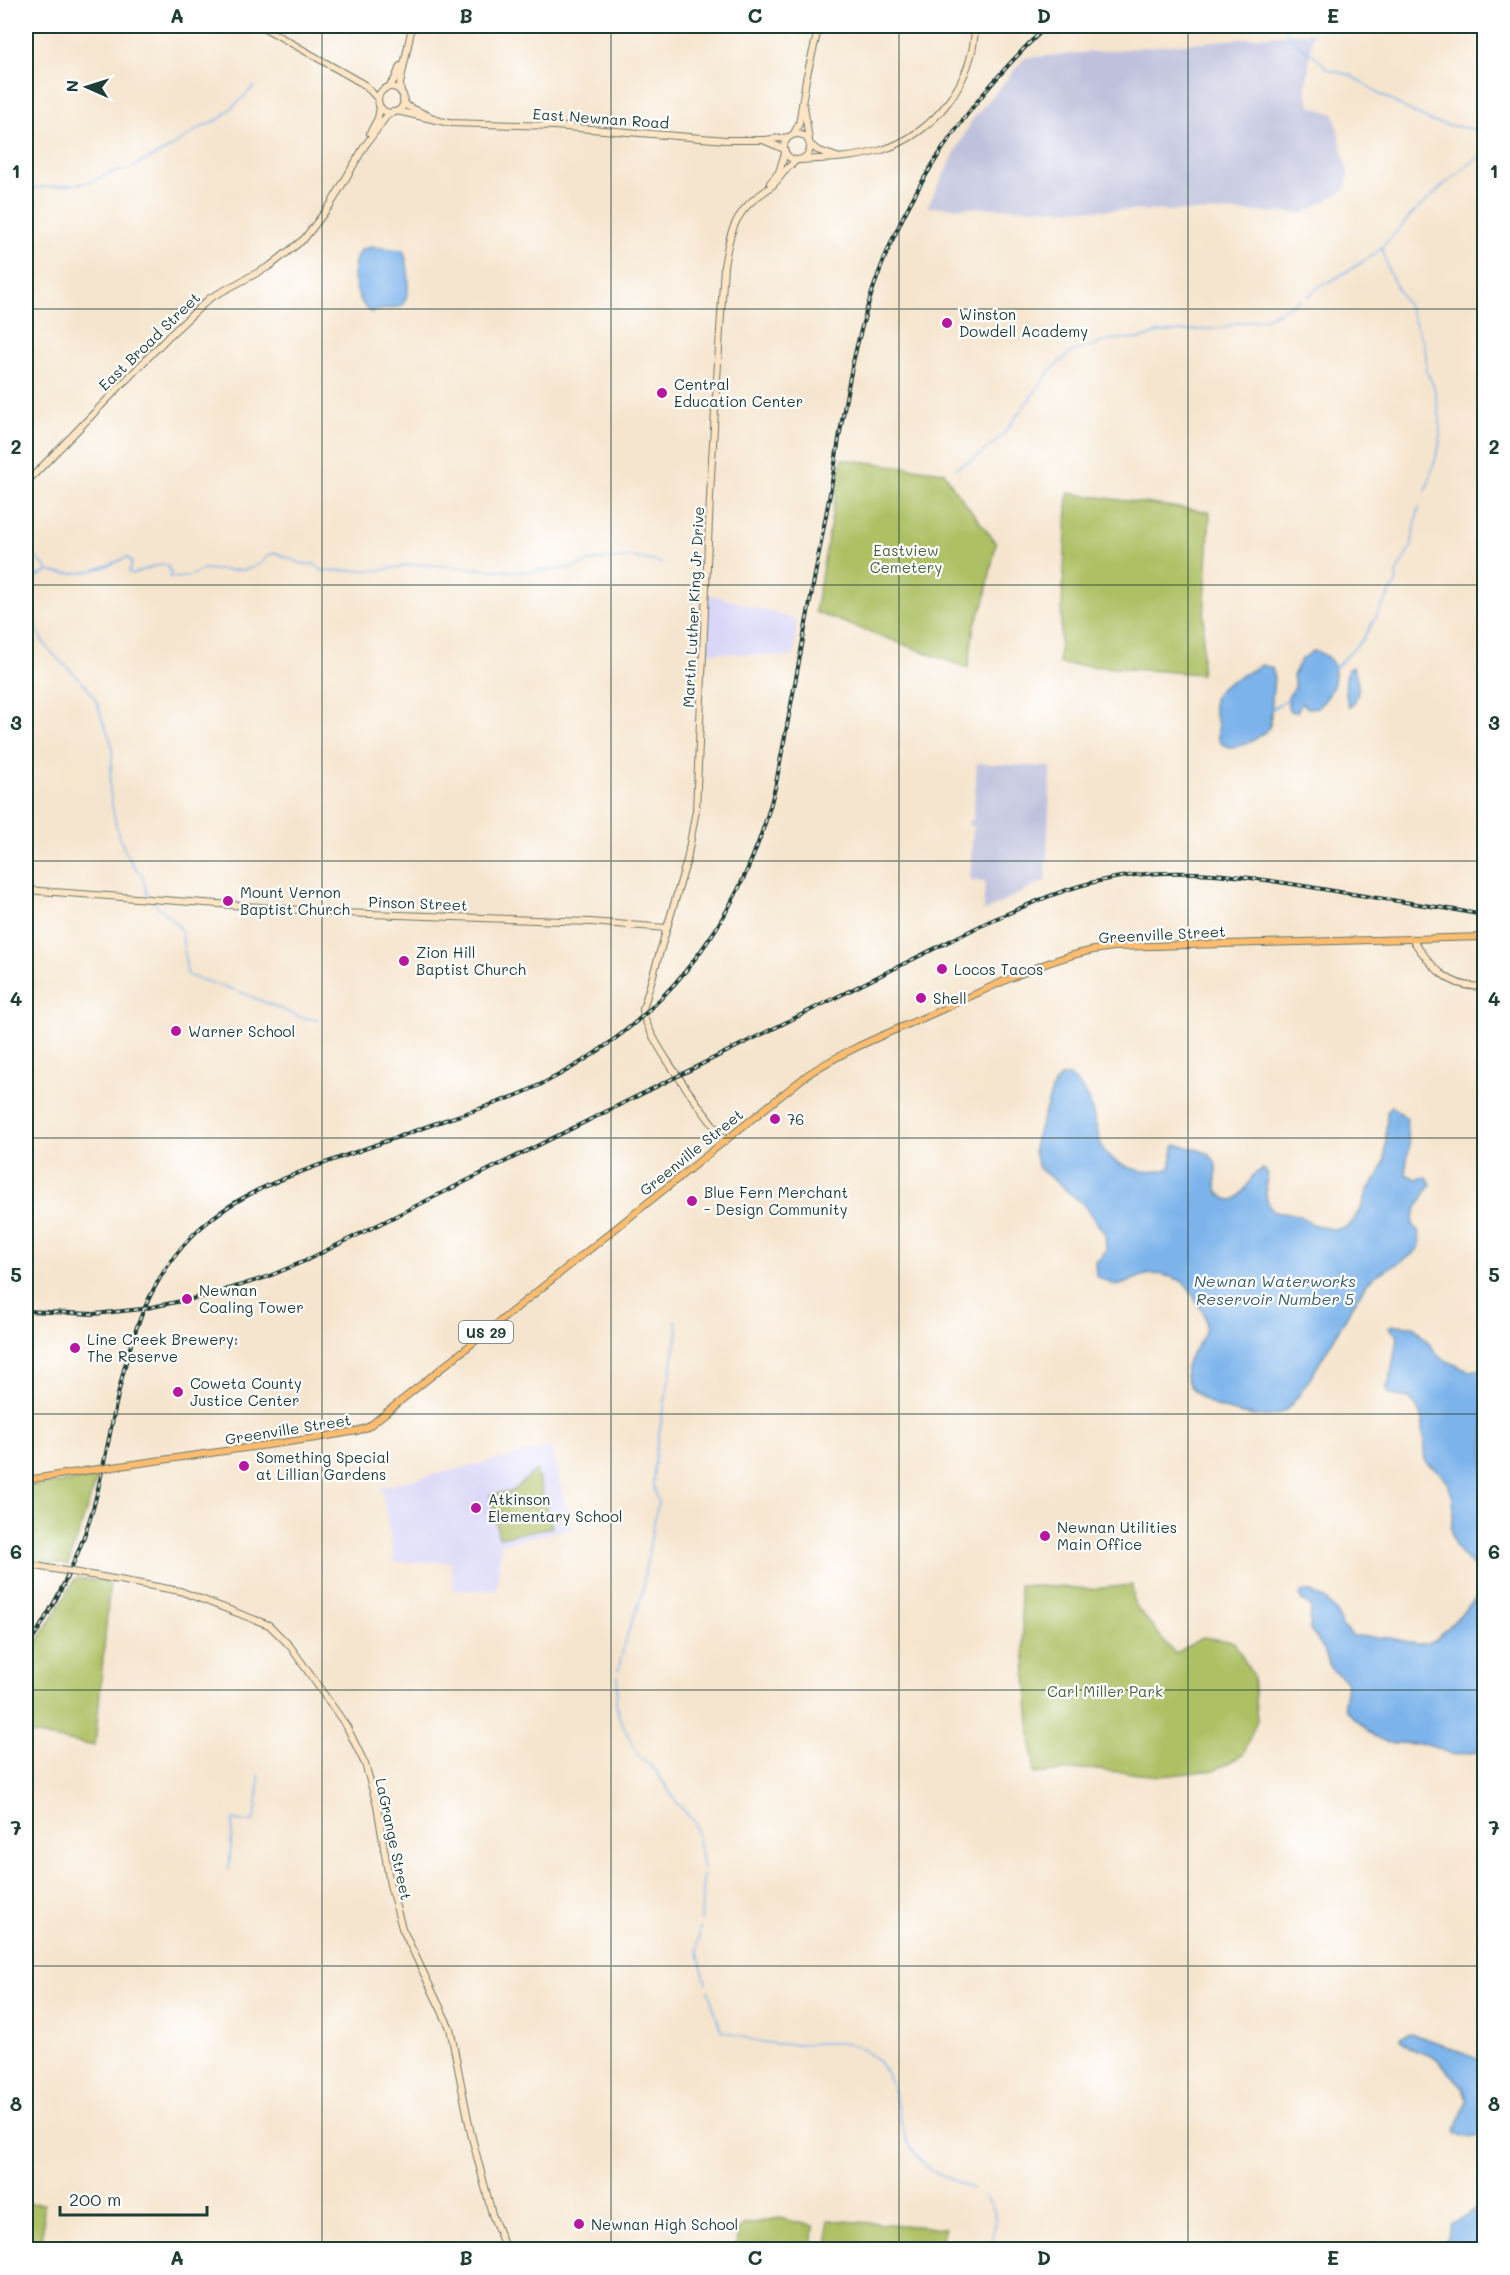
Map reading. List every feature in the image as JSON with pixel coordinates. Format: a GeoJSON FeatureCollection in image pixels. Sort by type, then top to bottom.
{"type":"FeatureCollection","features":[{"type":"Feature","properties":{"kind":"main road","name":"US 29"},"geometry":{"type":"LineString","coordinates":[[1412,939],[1485,937]]}},
{"type":"Feature","properties":{"kind":"main road","name":"Greenville Street"},"geometry":{"type":"LineString","coordinates":[[26,1480],[316,1438],[357,1431],[368,1426],[393,1409],[551,1279],[807,1075],[843,1053],[1045,964],[1080,952],[1126,946],[1412,939]]}},
{"type":"Feature","properties":{"kind":"street"},"geometry":{"type":"LineString","coordinates":[[261,26],[365,85],[385,111],[394,112]]}},
{"type":"Feature","properties":{"kind":"street"},"geometry":{"type":"LineString","coordinates":[[402,96],[400,84],[412,26]]}},
{"type":"Feature","properties":{"kind":"street"},"geometry":{"type":"LineString","coordinates":[[819,26],[806,79],[804,106],[799,124],[785,151],[798,161],[862,155],[896,145],[920,131],[938,115],[966,70],[973,51],[975,26]]}},
{"type":"Feature","properties":{"kind":"street","name":"East Broad Street"},"geometry":{"type":"LineString","coordinates":[[364,147],[378,118],[379,102],[386,88],[395,79],[406,51]]}},
{"type":"Feature","properties":{"kind":"street"},"geometry":{"type":"LineString","coordinates":[[365,85],[396,88],[402,96]]}},
{"type":"Feature","properties":{"kind":"street","name":"East Broad Street"},"geometry":{"type":"LineString","coordinates":[[26,483],[169,336],[210,298],[270,266],[304,239],[331,204],[364,147],[386,117],[401,106],[402,96]]}},
{"type":"Feature","properties":{"kind":"street","name":"East Newnan Road"},"geometry":{"type":"LineString","coordinates":[[402,96],[407,106],[436,120]]}},
{"type":"Feature","properties":{"kind":"street"},"geometry":{"type":"LineString","coordinates":[[798,161],[810,152],[804,106]]}},
{"type":"Feature","properties":{"kind":"street","name":"East Newnan Road"},"geometry":{"type":"LineString","coordinates":[[394,112],[449,123],[554,126],[726,140],[763,140],[791,136]]}},
{"type":"Feature","properties":{"kind":"street"},"geometry":{"type":"LineString","coordinates":[[791,136],[801,135],[817,150],[838,157]]}},
{"type":"Feature","properties":{"kind":"street","name":"East Newnan Road"},"geometry":{"type":"LineString","coordinates":[[763,140],[785,151]]}},
{"type":"Feature","properties":{"kind":"street","name":"Martin Luther King Jr Drive"},"geometry":{"type":"LineString","coordinates":[[725,1141],[678,1076],[646,1026],[643,1017],[644,999],[687,860],[696,810],[711,476],[724,266],[730,236],[738,217],[778,172],[785,151]]}},
{"type":"Feature","properties":{"kind":"street","name":"Martin Luther King Jr Drive"},"geometry":{"type":"LineString","coordinates":[[762,192],[771,187],[790,164],[798,161]]}},
{"type":"Feature","properties":{"kind":"street","name":"Pinson Street"},"geometry":{"type":"LineString","coordinates":[[26,890],[330,912],[590,922],[667,928]]}},
{"type":"Feature","properties":{"kind":"street"},"geometry":{"type":"LineString","coordinates":[[1412,939],[1426,961],[1442,975],[1465,986],[1485,986]]}},
{"type":"Feature","properties":{"kind":"street","name":"LaGrange Street"},"geometry":{"type":"LineString","coordinates":[[26,1564],[180,1591],[269,1625],[291,1646],[348,1726],[365,1764],[377,1805],[390,1885],[402,1928],[450,2028],[471,2134],[492,2214],[506,2250]]}},
{"type":"Feature","properties":{"kind":"shaded area"},"geometry":{"type":"Polygon","coordinates":[[[1313,32],[1306,89],[1311,106],[1334,114],[1348,174],[1346,189],[1304,213],[927,207],[972,120],[1025,58],[1313,32]]]}},
{"type":"Feature","properties":{"kind":"shaded area"},"geometry":{"type":"Polygon","coordinates":[[[705,593],[797,620],[794,657],[703,652],[705,593]]]}},
{"type":"Feature","properties":{"kind":"shaded area"},"geometry":{"type":"Polygon","coordinates":[[[977,763],[1051,767],[1046,880],[983,912],[985,881],[970,880],[973,826],[968,826],[969,820],[973,820],[977,763]]]}},
{"type":"Feature","properties":{"kind":"shaded area","name":"Atkinson Elementary School"},"geometry":{"type":"Polygon","coordinates":[[[551,1447],[572,1528],[501,1544],[497,1590],[453,1590],[451,1562],[395,1562],[381,1487],[551,1447]]]}},
{"type":"Feature","properties":{"kind":"green space","name":"Eastview Cemetery"},"geometry":{"type":"Polygon","coordinates":[[[842,459],[944,472],[996,543],[984,603],[974,626],[968,668],[815,612],[842,459]]]}},
{"type":"Feature","properties":{"kind":"green space"},"geometry":{"type":"Polygon","coordinates":[[[1068,493],[1210,512],[1201,674],[1059,664],[1068,493]]]}},
{"type":"Feature","properties":{"kind":"green space"},"geometry":{"type":"Polygon","coordinates":[[[536,1470],[552,1527],[499,1537],[490,1495],[513,1491],[536,1470]]]}},
{"type":"Feature","properties":{"kind":"green space"},"geometry":{"type":"Polygon","coordinates":[[[97,1478],[68,1565],[26,1558],[26,1487],[97,1478]]]}},
{"type":"Feature","properties":{"kind":"green space"},"geometry":{"type":"Polygon","coordinates":[[[76,1578],[110,1582],[95,1746],[27,1733],[26,1730],[26,1661],[76,1578]]]}},
{"type":"Feature","properties":{"kind":"green space","name":"Carl Miller Park"},"geometry":{"type":"Polygon","coordinates":[[[1019,1585],[1091,1589],[1132,1585],[1134,1604],[1175,1654],[1203,1637],[1234,1642],[1253,1676],[1257,1720],[1243,1755],[1215,1770],[1161,1776],[1087,1769],[1034,1774],[1019,1585]]]}},
{"type":"Feature","properties":{"kind":"green space"},"geometry":{"type":"Polygon","coordinates":[[[26,2203],[44,2204],[42,2249],[26,2249],[26,2203]]]}},
{"type":"Feature","properties":{"kind":"green space"},"geometry":{"type":"Polygon","coordinates":[[[779,2218],[814,2226],[812,2249],[735,2249],[738,2232],[744,2225],[779,2218]]]}},
{"type":"Feature","properties":{"kind":"green space"},"geometry":{"type":"Polygon","coordinates":[[[828,2220],[945,2228],[938,2249],[829,2249],[828,2220]]]}},
{"type":"Feature","properties":{"kind":"water"},"geometry":{"type":"Polygon","coordinates":[[[373,247],[403,250],[409,278],[402,306],[370,312],[360,299],[354,272],[357,255],[362,249],[373,247]]]}},
{"type":"Feature","properties":{"kind":"water"},"geometry":{"type":"Polygon","coordinates":[[[1313,651],[1323,654],[1330,660],[1334,667],[1334,683],[1325,700],[1318,707],[1308,708],[1302,703],[1297,712],[1290,711],[1288,697],[1295,688],[1293,676],[1301,660],[1313,651]]]}},
{"type":"Feature","properties":{"kind":"water"},"geometry":{"type":"Polygon","coordinates":[[[1262,665],[1272,668],[1274,675],[1270,726],[1248,743],[1233,747],[1227,746],[1218,738],[1218,724],[1213,706],[1216,695],[1230,682],[1262,665]]]}},
{"type":"Feature","properties":{"kind":"water"},"geometry":{"type":"Polygon","coordinates":[[[1353,667],[1357,678],[1358,694],[1349,708],[1346,679],[1348,669],[1353,667]]]}},
{"type":"Feature","properties":{"kind":"water","name":"Newnan Waterworks Reservoir Number 5"},"geometry":{"type":"Polygon","coordinates":[[[1068,1076],[1076,1082],[1087,1097],[1101,1145],[1113,1159],[1131,1168],[1161,1170],[1170,1168],[1174,1147],[1177,1145],[1200,1150],[1214,1160],[1217,1190],[1229,1200],[1239,1197],[1254,1174],[1263,1169],[1268,1174],[1267,1200],[1274,1212],[1299,1215],[1312,1224],[1330,1229],[1344,1228],[1351,1224],[1369,1188],[1378,1177],[1385,1160],[1387,1112],[1391,1106],[1407,1118],[1409,1147],[1406,1174],[1416,1179],[1427,1177],[1431,1184],[1413,1220],[1413,1225],[1419,1232],[1420,1246],[1408,1257],[1367,1283],[1302,1391],[1283,1412],[1269,1416],[1252,1416],[1221,1408],[1199,1396],[1191,1387],[1186,1376],[1187,1363],[1205,1332],[1206,1319],[1188,1288],[1181,1281],[1150,1274],[1116,1286],[1096,1276],[1095,1262],[1101,1258],[1106,1249],[1105,1234],[1083,1204],[1039,1168],[1034,1152],[1035,1142],[1054,1084],[1061,1077],[1068,1076]]]}},
{"type":"Feature","properties":{"kind":"water"},"geometry":{"type":"Polygon","coordinates":[[[1392,1325],[1414,1326],[1441,1358],[1468,1371],[1484,1369],[1484,1751],[1454,1755],[1426,1744],[1394,1743],[1377,1739],[1346,1710],[1344,1703],[1347,1684],[1331,1669],[1324,1650],[1310,1629],[1311,1608],[1300,1598],[1301,1592],[1311,1592],[1326,1600],[1336,1611],[1342,1626],[1353,1636],[1391,1638],[1417,1644],[1437,1639],[1480,1594],[1479,1575],[1458,1550],[1452,1536],[1453,1498],[1450,1489],[1441,1474],[1425,1460],[1422,1420],[1419,1412],[1409,1398],[1391,1395],[1386,1390],[1398,1339],[1389,1328],[1392,1325]]]}},
{"type":"Feature","properties":{"kind":"water"},"geometry":{"type":"Polygon","coordinates":[[[1410,2034],[1429,2039],[1484,2061],[1484,2135],[1465,2137],[1457,2133],[1456,2129],[1467,2100],[1463,2087],[1436,2058],[1412,2049],[1401,2040],[1400,2037],[1410,2034]]]}},
{"type":"Feature","properties":{"kind":"water"},"geometry":{"type":"Polygon","coordinates":[[[1484,2201],[1484,2249],[1442,2249],[1452,2223],[1468,2216],[1484,2201]]]}},
{"type":"Feature","properties":{"kind":"waterway"},"geometry":{"type":"LineString","coordinates":[[1285,28],[1296,43],[1312,53],[1328,69],[1350,75],[1388,99],[1432,122],[1472,129],[1484,134]]}},
{"type":"Feature","properties":{"kind":"waterway"},"geometry":{"type":"LineString","coordinates":[[26,189],[87,183],[112,172],[129,169],[221,118],[255,86]]}},
{"type":"Feature","properties":{"kind":"waterway"},"geometry":{"type":"LineString","coordinates":[[1307,297],[1323,284],[1375,254],[1409,217],[1447,182],[1484,153]]}},
{"type":"Feature","properties":{"kind":"waterway"},"geometry":{"type":"LineString","coordinates":[[1382,247],[1389,272],[1409,308],[1423,342],[1426,370],[1434,387],[1440,420],[1440,443],[1426,491]]}},
{"type":"Feature","properties":{"kind":"waterway"},"geometry":{"type":"LineString","coordinates":[[956,468],[981,454],[1002,436],[1051,370],[1071,352],[1113,339],[1141,339],[1157,333],[1224,328],[1232,324],[1265,319],[1300,300]]}},
{"type":"Feature","properties":{"kind":"waterway"},"geometry":{"type":"LineString","coordinates":[[1334,669],[1363,639],[1397,581],[1396,573],[1411,547],[1419,506]]}},
{"type":"Feature","properties":{"kind":"waterway"},"geometry":{"type":"LineString","coordinates":[[26,548],[48,571],[69,574],[89,572],[127,557],[132,562],[129,572],[132,574],[161,564],[168,565],[168,569],[172,572],[169,577],[173,578],[187,576],[203,569],[229,571],[248,569],[263,562],[268,555],[276,553],[303,564],[314,564],[323,571],[381,570],[415,564],[523,572],[572,568],[591,561],[632,557],[662,563]]}},
{"type":"Feature","properties":{"kind":"waterway"},"geometry":{"type":"LineString","coordinates":[[26,572],[36,577],[33,599],[34,619],[39,634],[47,647],[88,689],[98,706],[110,737],[112,748],[110,792],[117,830],[128,857],[143,878],[149,897]]}},
{"type":"Feature","properties":{"kind":"waterway"},"geometry":{"type":"LineString","coordinates":[[36,577],[47,572]]}},
{"type":"Feature","properties":{"kind":"waterway"},"geometry":{"type":"LineString","coordinates":[[1271,710],[1288,699]]}},
{"type":"Feature","properties":{"kind":"waterway"},"geometry":{"type":"LineString","coordinates":[[152,901],[177,924],[182,933],[189,976],[235,990]]}},
{"type":"Feature","properties":{"kind":"waterway"},"geometry":{"type":"LineString","coordinates":[[240,992],[300,1017],[318,1020]]}},
{"type":"Feature","properties":{"kind":"waterway"},"geometry":{"type":"LineString","coordinates":[[618,1671],[642,1594],[658,1502],[653,1484],[655,1455],[678,1332],[675,1320]]}},
{"type":"Feature","properties":{"kind":"waterway"},"geometry":{"type":"LineString","coordinates":[[618,1676],[616,1704],[618,1714],[637,1754],[656,1771],[677,1803],[695,1822],[703,1868]]}},
{"type":"Feature","properties":{"kind":"waterway"},"geometry":{"type":"LineString","coordinates":[[229,1869],[233,1820],[253,1821],[257,1808],[259,1775]]}},
{"type":"Feature","properties":{"kind":"waterway"},"geometry":{"type":"LineString","coordinates":[[701,1921],[703,1874]]}},
{"type":"Feature","properties":{"kind":"waterway"},"geometry":{"type":"LineString","coordinates":[[700,1928],[697,1949],[706,1983]]}},
{"type":"Feature","properties":{"kind":"waterway"},"geometry":{"type":"LineString","coordinates":[[708,1990],[721,2031],[772,2043],[848,2044],[869,2053],[885,2071],[890,2081],[904,2134],[918,2157],[934,2172],[972,2189]]}},
{"type":"Feature","properties":{"kind":"waterway"},"geometry":{"type":"LineString","coordinates":[[985,2197],[995,2215],[992,2250]]}},
{"type":"Feature","properties":{"kind":"railway"},"geometry":{"type":"LineString","coordinates":[[26,1650],[64,1584],[86,1531],[101,1476],[124,1368],[135,1333],[149,1299],[167,1267],[190,1238],[226,1208],[266,1186],[507,1099],[574,1067],[616,1038],[654,1006],[687,969],[716,929],[740,885],[760,838],[775,788],[851,372],[874,286],[890,244],[932,165],[985,92],[1047,26]]}},
{"type":"Feature","properties":{"kind":"railway"},"geometry":{"type":"LineString","coordinates":[[26,1311],[94,1314],[142,1309],[206,1296],[267,1277],[305,1261],[988,922],[1045,898],[1089,883],[1133,875],[1163,873],[1222,875],[1281,882],[1484,915]]}},
{"type":"Feature","properties":{"kind":"place","name":"Winston Dowdell Academy"},"geometry":{"type":"Point","coordinates":[947,323]}},
{"type":"Feature","properties":{"kind":"place","name":"Central Education Center"},"geometry":{"type":"Point","coordinates":[662,393]}},
{"type":"Feature","properties":{"kind":"place","name":"Mount Vernon Baptist Church"},"geometry":{"type":"Point","coordinates":[228,901]}},
{"type":"Feature","properties":{"kind":"place","name":"Zion Hill Baptist Church"},"geometry":{"type":"Point","coordinates":[404,961]}},
{"type":"Feature","properties":{"kind":"place","name":"Locos Tacos"},"geometry":{"type":"Point","coordinates":[942,969]}},
{"type":"Feature","properties":{"kind":"place","name":"Shell"},"geometry":{"type":"Point","coordinates":[921,998]}},
{"type":"Feature","properties":{"kind":"place","name":"Warner School"},"geometry":{"type":"Point","coordinates":[176,1031]}},
{"type":"Feature","properties":{"kind":"place","name":"76"},"geometry":{"type":"Point","coordinates":[775,1119]}},
{"type":"Feature","properties":{"kind":"place","name":"Blue Fern Merchant - Design Community"},"geometry":{"type":"Point","coordinates":[692,1201]}},
{"type":"Feature","properties":{"kind":"place","name":"Newnan Coaling Tower"},"geometry":{"type":"Point","coordinates":[187,1299]}},
{"type":"Feature","properties":{"kind":"place","name":"Line Creek Brewery: The Reserve"},"geometry":{"type":"Point","coordinates":[75,1348]}},
{"type":"Feature","properties":{"kind":"place","name":"Coweta County Justice Center"},"geometry":{"type":"Point","coordinates":[178,1392]}},
{"type":"Feature","properties":{"kind":"place","name":"Something Special at Lillian Gardens"},"geometry":{"type":"Point","coordinates":[244,1466]}},
{"type":"Feature","properties":{"kind":"place","name":"Atkinson Elementary School"},"geometry":{"type":"Point","coordinates":[476,1508]}},
{"type":"Feature","properties":{"kind":"place","name":"Newnan Utilities Main Office"},"geometry":{"type":"Point","coordinates":[1045,1536]}},
{"type":"Feature","properties":{"kind":"place","name":"Newnan High School"},"geometry":{"type":"Point","coordinates":[579,2224]}}]}
